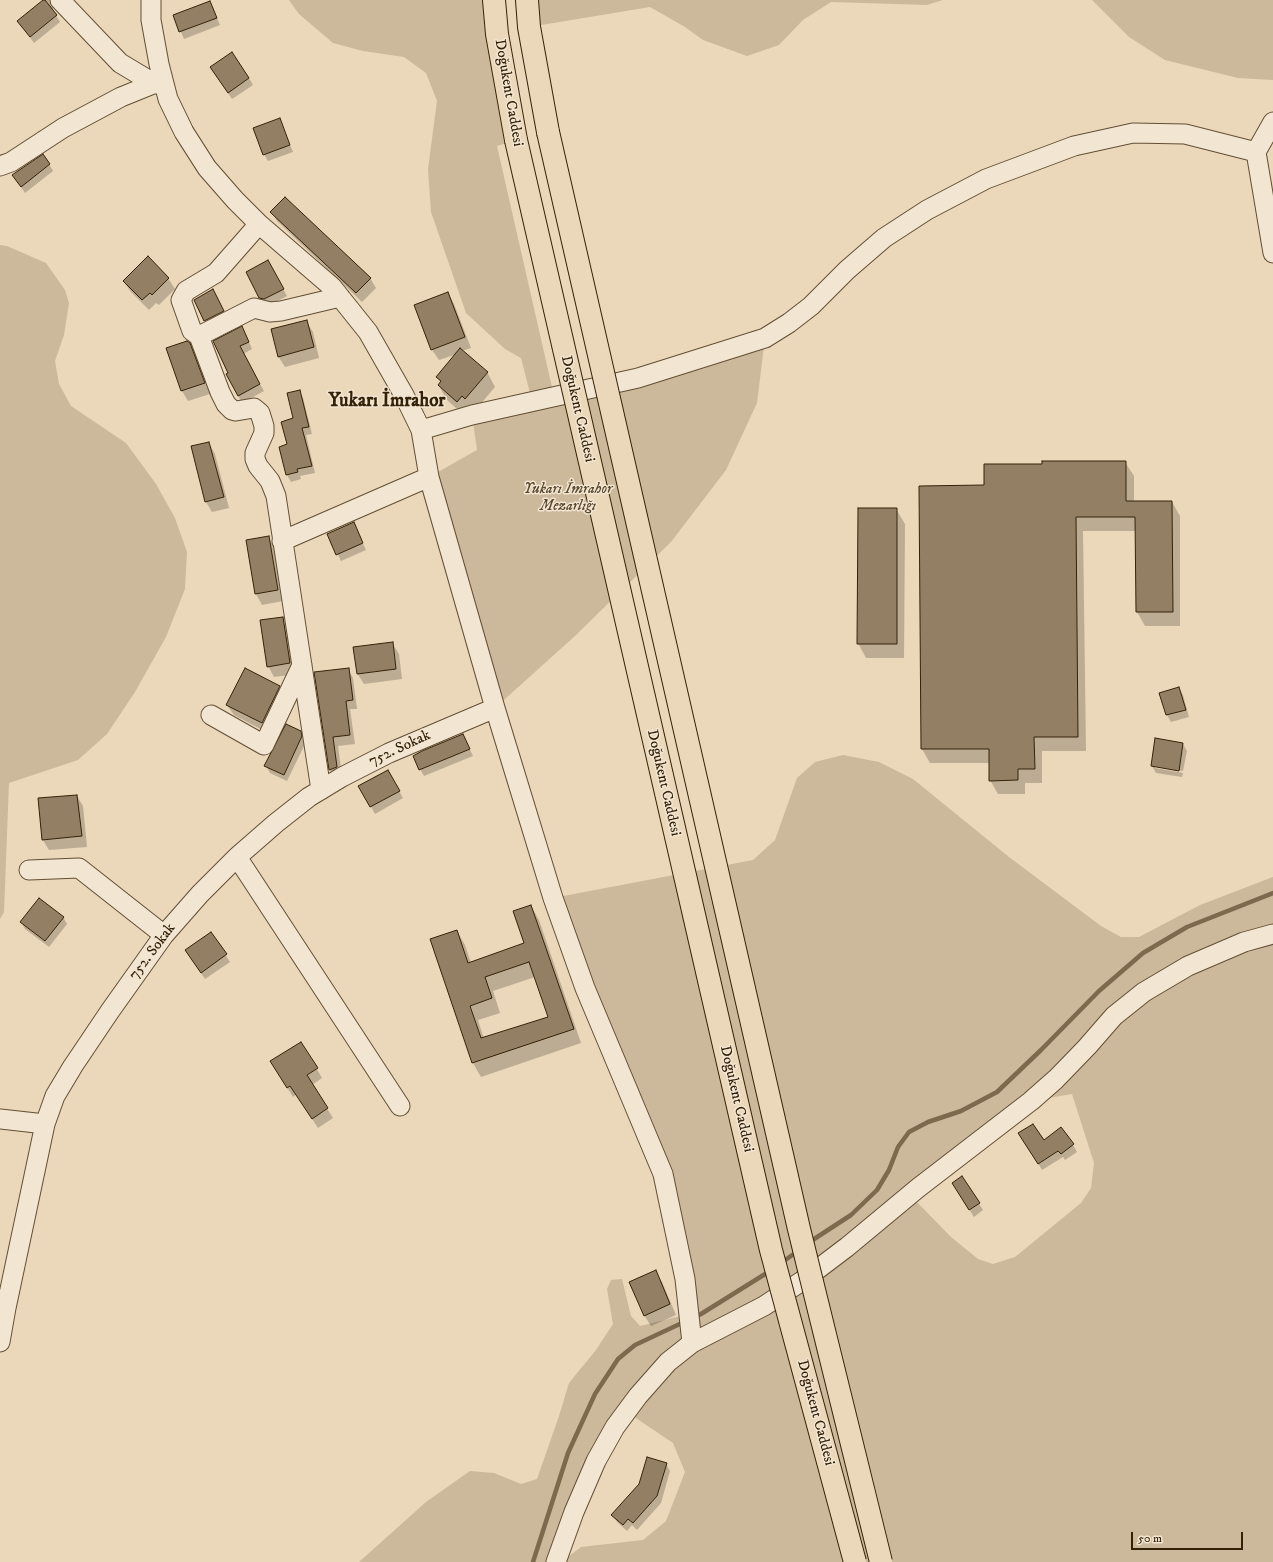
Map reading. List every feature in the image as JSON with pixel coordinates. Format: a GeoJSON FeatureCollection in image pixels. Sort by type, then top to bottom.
{"type":"FeatureCollection","features":[{"type":"Feature","properties":{"kind":"main road","name":"Doğukent Caddesi"},"geometry":{"type":"LineString","coordinates":[[494,0],[497,34],[516,140],[771,1250],[855,1562]]}},
{"type":"Feature","properties":{"kind":"main road","name":"Doğukent Caddesi"},"geometry":{"type":"LineString","coordinates":[[527,0],[529,27],[548,132],[799,1229],[881,1562]]}},
{"type":"Feature","properties":{"kind":"street"},"geometry":{"type":"LineString","coordinates":[[60,0],[120,63],[159,82]]}},
{"type":"Feature","properties":{"kind":"street"},"geometry":{"type":"LineString","coordinates":[[151,0],[151,20],[159,82],[184,132],[207,168],[235,200],[332,287],[368,332],[404,394],[421,430],[429,477],[495,708],[553,898],[582,980],[663,1174],[685,1279],[692,1343]]}},
{"type":"Feature","properties":{"kind":"street"},"geometry":{"type":"LineString","coordinates":[[0,166],[10,162],[63,128],[121,97],[159,82]]}},
{"type":"Feature","properties":{"kind":"street"},"geometry":{"type":"LineString","coordinates":[[1273,122],[1256,152],[1273,253]]}},
{"type":"Feature","properties":{"kind":"street"},"geometry":{"type":"LineString","coordinates":[[421,430],[472,415],[638,378],[765,338],[789,324],[811,306],[847,270],[884,238],[927,210],[986,179],[1074,146],[1133,134],[1185,134],[1256,152]]}},
{"type":"Feature","properties":{"kind":"street"},"geometry":{"type":"LineString","coordinates":[[260,224],[216,273],[186,291],[181,300],[192,331],[199,336],[226,404],[232,410],[236,411],[254,408],[260,413],[264,426],[264,433],[255,453],[255,458],[258,466],[270,481],[276,496],[321,790]]}},
{"type":"Feature","properties":{"kind":"street"},"geometry":{"type":"LineString","coordinates":[[199,336],[254,308],[270,312],[281,311],[340,297]]}},
{"type":"Feature","properties":{"kind":"street"},"geometry":{"type":"LineString","coordinates":[[282,541],[429,477]]}},
{"type":"Feature","properties":{"kind":"street"},"geometry":{"type":"LineString","coordinates":[[211,715],[264,745],[302,665]]}},
{"type":"Feature","properties":{"kind":"street","name":"752. Sokak"},"geometry":{"type":"LineString","coordinates":[[0,1342],[3,1306],[45,1124],[55,1096],[73,1066],[164,935],[200,894],[238,857],[308,797],[389,753],[495,708]]}},
{"type":"Feature","properties":{"kind":"street"},"geometry":{"type":"LineString","coordinates":[[238,857],[400,1106]]}},
{"type":"Feature","properties":{"kind":"street"},"geometry":{"type":"LineString","coordinates":[[29,870],[79,868],[164,935]]}},
{"type":"Feature","properties":{"kind":"street"},"geometry":{"type":"LineString","coordinates":[[556,1562],[577,1504],[596,1461],[615,1427],[638,1396],[668,1362],[692,1343],[764,1306],[802,1281],[847,1248],[918,1188],[1056,1079],[1114,1016],[1144,992],[1188,966],[1244,942],[1273,934]]}},
{"type":"Feature","properties":{"kind":"street"},"geometry":{"type":"LineString","coordinates":[[0,1119],[45,1124]]}},
{"type":"Feature","properties":{"kind":"green space","name":"Yukarı İmrahor Mezarlığı"},"geometry":{"type":"Polygon","coordinates":[[[289,0],[494,0],[516,140],[497,146],[554,396],[765,338],[757,403],[726,470],[671,542],[576,635],[495,708],[429,477],[477,450],[472,415],[532,401],[521,358],[505,349],[466,313],[431,212],[428,169],[437,101],[426,73],[404,57],[363,51],[333,43],[299,14],[289,0]]]}},
{"type":"Feature","properties":{"kind":"green space"},"geometry":{"type":"Polygon","coordinates":[[[527,0],[943,0],[927,5],[831,2],[803,20],[779,45],[747,56],[703,40],[685,27],[650,7],[529,27],[527,0]]]}},
{"type":"Feature","properties":{"kind":"green space"},"geometry":{"type":"Polygon","coordinates":[[[1092,0],[1273,0],[1273,80],[1238,78],[1165,60],[1129,37],[1092,0]]]}},
{"type":"Feature","properties":{"kind":"green space"},"geometry":{"type":"Polygon","coordinates":[[[0,245],[7,246],[46,263],[65,290],[69,303],[64,335],[55,361],[59,384],[71,406],[126,443],[156,484],[175,518],[187,552],[185,589],[166,637],[135,692],[107,734],[78,760],[9,783],[4,912],[0,919],[0,245]]]}},
{"type":"Feature","properties":{"kind":"green space"},"geometry":{"type":"Polygon","coordinates":[[[843,755],[879,762],[913,779],[1009,857],[1101,926],[1121,937],[1139,937],[1200,905],[1273,877],[1273,1562],[561,1562],[581,1547],[643,1540],[666,1521],[685,1472],[673,1443],[627,1412],[556,1562],[359,1562],[426,1502],[470,1471],[494,1473],[521,1484],[537,1479],[569,1383],[596,1350],[613,1324],[607,1289],[611,1280],[622,1279],[631,1316],[640,1326],[689,1314],[671,1207],[553,898],[753,860],[775,840],[797,778],[815,762],[843,755]],[[1072,1094],[1031,1101],[910,1195],[951,1237],[978,1259],[993,1264],[1015,1257],[1081,1203],[1091,1188],[1094,1163],[1072,1094]]]}},
{"type":"Feature","properties":{"kind":"building"},"geometry":{"type":"Polygon","coordinates":[[[45,0],[57,15],[30,37],[17,21],[45,0]]]}},
{"type":"Feature","properties":{"kind":"building"},"geometry":{"type":"Polygon","coordinates":[[[210,1],[217,18],[179,32],[173,15],[210,1]]]}},
{"type":"Feature","properties":{"kind":"building"},"geometry":{"type":"Polygon","coordinates":[[[232,52],[249,78],[228,93],[210,67],[232,52]]]}},
{"type":"Feature","properties":{"kind":"building"},"geometry":{"type":"Polygon","coordinates":[[[280,118],[290,145],[263,155],[253,128],[280,118]]]}},
{"type":"Feature","properties":{"kind":"building"},"geometry":{"type":"Polygon","coordinates":[[[43,154],[50,164],[21,187],[12,175],[43,154]]]}},
{"type":"Feature","properties":{"kind":"building"},"geometry":{"type":"Polygon","coordinates":[[[285,197],[371,278],[356,293],[270,212],[285,197]]]}},
{"type":"Feature","properties":{"kind":"building"},"geometry":{"type":"Polygon","coordinates":[[[148,256],[169,278],[152,295],[150,293],[142,300],[123,281],[148,256]]]}},
{"type":"Feature","properties":{"kind":"building"},"geometry":{"type":"Polygon","coordinates":[[[268,260],[284,289],[264,299],[259,298],[246,272],[268,260]]]}},
{"type":"Feature","properties":{"kind":"building"},"geometry":{"type":"Polygon","coordinates":[[[213,289],[224,311],[204,321],[194,300],[213,289]]]}},
{"type":"Feature","properties":{"kind":"building"},"geometry":{"type":"Polygon","coordinates":[[[448,292],[465,337],[431,350],[414,305],[448,292]]]}},
{"type":"Feature","properties":{"kind":"building"},"geometry":{"type":"Polygon","coordinates":[[[307,320],[314,347],[278,357],[271,329],[307,320]]]}},
{"type":"Feature","properties":{"kind":"building"},"geometry":{"type":"Polygon","coordinates":[[[242,326],[249,342],[240,346],[260,384],[238,396],[226,374],[228,373],[213,341],[242,326]]]}},
{"type":"Feature","properties":{"kind":"building"},"geometry":{"type":"Polygon","coordinates":[[[187,341],[190,343],[205,383],[181,391],[166,348],[187,341]]]}},
{"type":"Feature","properties":{"kind":"building"},"geometry":{"type":"Polygon","coordinates":[[[460,348],[488,372],[465,399],[462,396],[457,402],[438,385],[441,381],[436,377],[460,348]]]}},
{"type":"Feature","properties":{"kind":"building"},"geometry":{"type":"Polygon","coordinates":[[[300,390],[309,427],[302,428],[312,466],[297,469],[298,472],[286,475],[279,447],[287,444],[281,422],[293,418],[287,393],[300,390]]]}},
{"type":"Feature","properties":{"kind":"building"},"geometry":{"type":"Polygon","coordinates":[[[209,442],[224,497],[205,502],[191,446],[209,442]]]}},
{"type":"Feature","properties":{"kind":"building"},"geometry":{"type":"Polygon","coordinates":[[[1042,461],[1126,461],[1126,501],[1172,501],[1173,612],[1136,612],[1135,517],[1076,517],[1078,737],[1034,737],[1035,769],[1018,769],[1018,780],[989,781],[989,749],[921,749],[919,486],[984,485],[984,464],[1042,464],[1042,461]]]}},
{"type":"Feature","properties":{"kind":"building"},"geometry":{"type":"Polygon","coordinates":[[[858,508],[897,508],[897,644],[857,644],[858,508]]]}},
{"type":"Feature","properties":{"kind":"building"},"geometry":{"type":"Polygon","coordinates":[[[354,522],[363,543],[336,555],[327,534],[354,522]]]}},
{"type":"Feature","properties":{"kind":"building"},"geometry":{"type":"Polygon","coordinates":[[[269,536],[278,590],[255,594],[246,540],[269,536]]]}},
{"type":"Feature","properties":{"kind":"building"},"geometry":{"type":"Polygon","coordinates":[[[283,617],[290,663],[267,667],[260,620],[283,617]]]}},
{"type":"Feature","properties":{"kind":"building"},"geometry":{"type":"Polygon","coordinates":[[[393,642],[396,669],[357,674],[353,647],[393,642]]]}},
{"type":"Feature","properties":{"kind":"building"},"geometry":{"type":"Polygon","coordinates":[[[245,668],[280,686],[262,723],[226,705],[245,668]]]}},
{"type":"Feature","properties":{"kind":"building"},"geometry":{"type":"Polygon","coordinates":[[[349,668],[353,700],[346,701],[350,735],[333,737],[337,767],[329,770],[314,672],[349,668]]]}},
{"type":"Feature","properties":{"kind":"building"},"geometry":{"type":"Polygon","coordinates":[[[1179,687],[1186,710],[1166,715],[1159,693],[1179,687]]]}},
{"type":"Feature","properties":{"kind":"building"},"geometry":{"type":"Polygon","coordinates":[[[286,724],[301,731],[302,736],[284,775],[264,766],[286,724]]]}},
{"type":"Feature","properties":{"kind":"building"},"geometry":{"type":"Polygon","coordinates":[[[463,734],[470,749],[419,770],[413,756],[463,734]]]}},
{"type":"Feature","properties":{"kind":"building"},"geometry":{"type":"Polygon","coordinates":[[[1155,738],[1183,743],[1179,771],[1151,766],[1155,738]]]}},
{"type":"Feature","properties":{"kind":"building"},"geometry":{"type":"Polygon","coordinates":[[[388,770],[400,791],[370,807],[358,786],[388,770]]]}},
{"type":"Feature","properties":{"kind":"building"},"geometry":{"type":"Polygon","coordinates":[[[77,795],[82,836],[42,840],[38,798],[77,795]]]}},
{"type":"Feature","properties":{"kind":"building"},"geometry":{"type":"Polygon","coordinates":[[[39,898],[64,917],[45,941],[20,922],[39,898]]]}},
{"type":"Feature","properties":{"kind":"building"},"geometry":{"type":"Polygon","coordinates":[[[531,905],[574,1029],[472,1063],[430,939],[457,930],[468,963],[524,943],[513,911],[531,905]],[[529,962],[485,977],[492,998],[470,1006],[481,1038],[548,1017],[529,962]]]}},
{"type":"Feature","properties":{"kind":"building"},"geometry":{"type":"Polygon","coordinates":[[[211,932],[227,954],[201,973],[185,950],[211,932]]]}},
{"type":"Feature","properties":{"kind":"building"},"geometry":{"type":"Polygon","coordinates":[[[301,1042],[318,1068],[307,1075],[328,1108],[312,1119],[290,1086],[287,1088],[270,1061],[301,1042]]]}},
{"type":"Feature","properties":{"kind":"building"},"geometry":{"type":"Polygon","coordinates":[[[1033,1124],[1044,1140],[1061,1127],[1074,1144],[1061,1154],[1058,1151],[1038,1164],[1018,1133],[1033,1124]]]}},
{"type":"Feature","properties":{"kind":"building"},"geometry":{"type":"Polygon","coordinates":[[[962,1176],[980,1203],[969,1210],[952,1183],[962,1176]]]}},
{"type":"Feature","properties":{"kind":"building"},"geometry":{"type":"Polygon","coordinates":[[[656,1270],[670,1304],[644,1316],[629,1282],[656,1270]]]}},
{"type":"Feature","properties":{"kind":"building"},"geometry":{"type":"Polygon","coordinates":[[[647,1457],[667,1463],[657,1496],[633,1523],[628,1519],[623,1525],[611,1515],[639,1484],[647,1457]]]}},
{"type":"Feature","properties":{"kind":"waterway"},"geometry":{"type":"LineString","coordinates":[[808,1243],[851,1215],[877,1190],[889,1170],[898,1147],[909,1132],[928,1122],[961,1111],[997,1092],[1099,991],[1143,953],[1187,927],[1273,893]]}},
{"type":"Feature","properties":{"kind":"waterway"},"geometry":{"type":"LineString","coordinates":[[781,1263],[798,1251]]}},
{"type":"Feature","properties":{"kind":"waterway"},"geometry":{"type":"LineString","coordinates":[[693,1318],[770,1271]]}},
{"type":"Feature","properties":{"kind":"waterway"},"geometry":{"type":"LineString","coordinates":[[533,1562],[568,1453],[595,1394],[618,1359],[635,1345],[684,1322]]}},
{"type":"Feature","properties":{"kind":"district","name":"Yukarı İmrahor"},"geometry":{"type":"Point","coordinates":[387,402]}}]}
